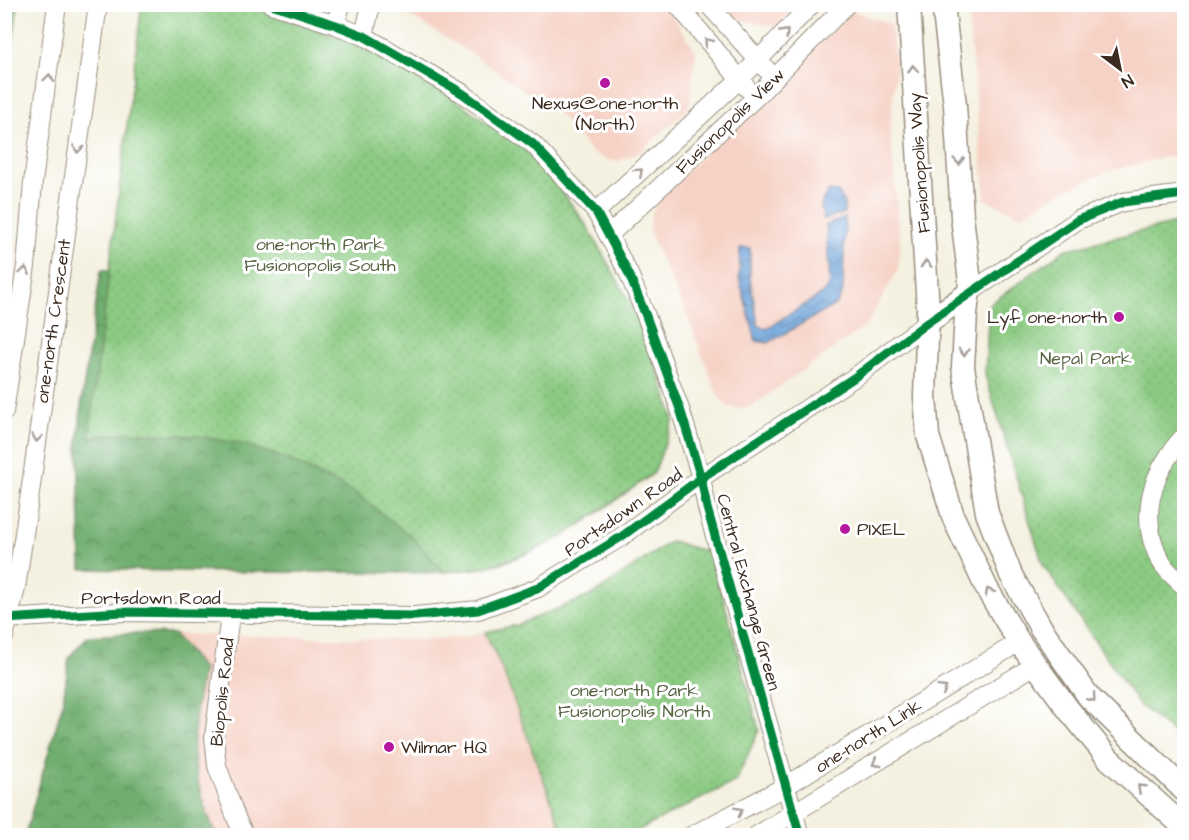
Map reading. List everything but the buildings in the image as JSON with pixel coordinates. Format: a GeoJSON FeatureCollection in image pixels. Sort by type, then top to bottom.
{"type":"FeatureCollection","features":[{"type":"Feature","properties":{"kind":"street","name":"one-north Crescent"},"geometry":{"type":"LineString","coordinates":[[4,412],[26,266],[33,182],[57,4]]}},
{"type":"Feature","properties":{"kind":"street","name":"one-north Crescent"},"geometry":{"type":"LineString","coordinates":[[4,637],[30,493],[98,4]]}},
{"type":"Feature","properties":{"kind":"street","name":"Central Exchange Green"},"geometry":{"type":"LineString","coordinates":[[271,4],[364,36],[439,78],[533,144],[596,212],[629,274],[681,412],[800,836]]}},
{"type":"Feature","properties":{"kind":"street"},"geometry":{"type":"LineString","coordinates":[[336,25],[341,4]]}},
{"type":"Feature","properties":{"kind":"street"},"geometry":{"type":"LineString","coordinates":[[364,36],[371,4]]}},
{"type":"Feature","properties":{"kind":"street"},"geometry":{"type":"LineString","coordinates":[[677,4],[755,98]]}},
{"type":"Feature","properties":{"kind":"street"},"geometry":{"type":"LineString","coordinates":[[708,4],[758,62],[775,78]]}},
{"type":"Feature","properties":{"kind":"street","name":"Fusionopolis View"},"geometry":{"type":"LineString","coordinates":[[596,212],[740,80],[812,4]]}},
{"type":"Feature","properties":{"kind":"street","name":"Fusionopolis View"},"geometry":{"type":"LineString","coordinates":[[609,235],[755,98],[847,4]]}},
{"type":"Feature","properties":{"kind":"street","name":"Fusionopolis Way"},"geometry":{"type":"LineString","coordinates":[[909,4],[915,121],[924,209],[928,322],[925,397],[928,436],[954,519],[987,589],[1019,642],[1068,710],[1109,759],[1185,827]]}},
{"type":"Feature","properties":{"kind":"street"},"geometry":{"type":"LineString","coordinates":[[943,4],[955,105],[962,217],[970,282],[963,368],[987,513],[1011,575],[1041,628],[1089,697],[1185,790]]}},
{"type":"Feature","properties":{"kind":"street","name":"Portsdown Road"},"geometry":{"type":"LineString","coordinates":[[7,619],[122,612],[415,616],[478,610],[538,588],[621,537],[701,478],[855,377],[969,293],[1078,220],[1123,202],[1185,194]]}},
{"type":"Feature","properties":{"kind":"street"},"geometry":{"type":"LineString","coordinates":[[1185,437],[1179,441],[1160,471],[1149,503],[1148,523],[1162,564],[1185,586]]}},
{"type":"Feature","properties":{"kind":"street","name":"Biopolis Road"},"geometry":{"type":"LineString","coordinates":[[230,615],[214,737],[217,766],[245,836]]}},
{"type":"Feature","properties":{"kind":"street","name":"one-north Link"},"geometry":{"type":"LineString","coordinates":[[691,836],[786,786],[1041,628]]}},
{"type":"Feature","properties":{"kind":"street","name":"one-north Link"},"geometry":{"type":"LineString","coordinates":[[756,836],[1057,651]]}},
{"type":"Feature","properties":{"kind":"shaded area","name":"Nexus@one-north (North)"},"geometry":{"type":"Polygon","coordinates":[[[398,5],[664,5],[696,51],[689,108],[639,153],[619,161],[608,160],[591,152],[559,114],[469,52],[402,11],[398,5]]]}},
{"type":"Feature","properties":{"kind":"shaded area"},"geometry":{"type":"Polygon","coordinates":[[[719,5],[798,5],[777,27],[730,18],[719,5]]]}},
{"type":"Feature","properties":{"kind":"shaded area"},"geometry":{"type":"Polygon","coordinates":[[[967,5],[1184,5],[1184,155],[1160,158],[1106,172],[1056,195],[1021,216],[985,199],[967,5]]]}},
{"type":"Feature","properties":{"kind":"shaded area"},"geometry":{"type":"Polygon","coordinates":[[[852,11],[891,24],[896,69],[890,130],[900,243],[898,270],[866,326],[752,406],[737,409],[728,406],[718,397],[687,315],[655,246],[649,228],[652,212],[663,195],[852,11]]]}},
{"type":"Feature","properties":{"kind":"shaded area"},"geometry":{"type":"Polygon","coordinates":[[[485,632],[503,671],[564,835],[25,836],[63,702],[69,657],[88,636],[137,633],[420,640],[465,637],[485,632]]]}},
{"type":"Feature","properties":{"kind":"green space","name":"one-north Park Fusionopolis South"},"geometry":{"type":"Polygon","coordinates":[[[150,4],[246,5],[347,40],[429,81],[526,150],[559,188],[587,226],[630,302],[646,336],[674,419],[654,473],[562,537],[522,555],[486,567],[445,572],[411,536],[354,492],[291,461],[247,445],[198,436],[129,432],[89,438],[141,11],[150,4]]]}},
{"type":"Feature","properties":{"kind":"green space"},"geometry":{"type":"Polygon","coordinates":[[[4,5],[18,5],[5,96],[4,5]]]}},
{"type":"Feature","properties":{"kind":"green space","name":"one-north Park Fusionopolis South"},"geometry":{"type":"Polygon","coordinates":[[[559,188],[587,226],[654,473],[594,516],[553,541],[508,561],[468,570],[417,573],[81,569],[78,444],[82,397],[101,270],[145,268],[559,188]]]}},
{"type":"Feature","properties":{"kind":"green space","name":"Nepal Park"},"geometry":{"type":"Polygon","coordinates":[[[1184,221],[1184,741],[1139,705],[1043,565],[985,375],[989,305],[1064,250],[1184,221]]]}},
{"type":"Feature","properties":{"kind":"green space","name":"one-north Park Fusionopolis North"},"geometry":{"type":"Polygon","coordinates":[[[671,541],[711,553],[759,730],[736,781],[629,835],[564,835],[503,671],[485,632],[517,625],[592,595],[671,541]]]}},
{"type":"Feature","properties":{"kind":"green space"},"geometry":{"type":"Polygon","coordinates":[[[137,633],[174,634],[203,669],[196,715],[194,754],[200,791],[216,835],[25,835],[63,702],[69,657],[88,636],[137,633]]]}},
{"type":"Feature","properties":{"kind":"water"},"geometry":{"type":"Polygon","coordinates":[[[829,191],[838,192],[844,203],[844,213],[824,220],[821,205],[829,191]]]}},
{"type":"Feature","properties":{"kind":"water"},"geometry":{"type":"Polygon","coordinates":[[[845,218],[843,291],[837,304],[768,343],[756,341],[739,278],[740,248],[750,248],[750,278],[758,325],[766,329],[822,294],[830,283],[826,225],[845,218]]]}},
{"type":"Feature","properties":{"kind":"cycle path"},"geometry":{"type":"LineString","coordinates":[[271,4],[364,36],[462,93],[533,144],[596,212],[629,274],[681,412],[800,836]]}},
{"type":"Feature","properties":{"kind":"cycle path"},"geometry":{"type":"LineString","coordinates":[[4,619],[122,612],[415,616],[478,610],[538,588],[621,537],[701,478],[855,377],[928,322],[1078,220],[1123,202],[1184,194]]}},
{"type":"Feature","properties":{"kind":"place","name":"Nexus@one-north (North)"},"geometry":{"type":"Point","coordinates":[605,83]}},
{"type":"Feature","properties":{"kind":"place","name":"Lyf one-north"},"geometry":{"type":"Point","coordinates":[1119,317]}},
{"type":"Feature","properties":{"kind":"place","name":"PIXEL"},"geometry":{"type":"Point","coordinates":[845,529]}},
{"type":"Feature","properties":{"kind":"place","name":"Wilmar HQ"},"geometry":{"type":"Point","coordinates":[389,747]}}]}
